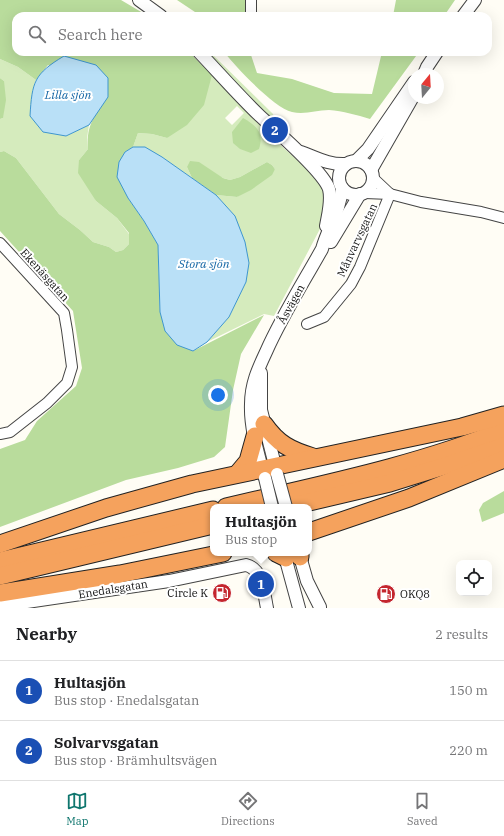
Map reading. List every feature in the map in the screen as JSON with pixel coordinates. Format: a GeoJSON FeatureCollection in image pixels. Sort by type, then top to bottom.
{"type":"FeatureCollection","features":[{"type":"Feature","properties":{"kind":"highway"},"geometry":{"type":"LineString","coordinates":[[0,544],[106,508],[192,484],[238,473],[270,471],[313,457],[462,427],[504,415]]}},
{"type":"Feature","properties":{"kind":"highway"},"geometry":{"type":"LineString","coordinates":[[238,473],[248,461],[259,430],[286,447],[313,457]]}},
{"type":"Feature","properties":{"kind":"highway"},"geometry":{"type":"LineString","coordinates":[[238,504],[386,468],[473,442],[504,430]]}},
{"type":"Feature","properties":{"kind":"highway"},"geometry":{"type":"LineString","coordinates":[[300,504],[390,483],[504,446]]}},
{"type":"Feature","properties":{"kind":"highway"},"geometry":{"type":"LineString","coordinates":[[312,531],[409,498],[504,459]]}},
{"type":"Feature","properties":{"kind":"highway"},"geometry":{"type":"LineString","coordinates":[[0,561],[210,511]]}},
{"type":"Feature","properties":{"kind":"highway"},"geometry":{"type":"LineString","coordinates":[[0,576],[210,526]]}},
{"type":"Feature","properties":{"kind":"highway"},"geometry":{"type":"LineString","coordinates":[[0,593],[120,574],[210,556]]}},
{"type":"Feature","properties":{"kind":"street"},"geometry":{"type":"LineString","coordinates":[[139,0],[156,12]]}},
{"type":"Feature","properties":{"kind":"street"},"geometry":{"type":"LineString","coordinates":[[251,0],[251,12]]}},
{"type":"Feature","properties":{"kind":"street"},"geometry":{"type":"LineString","coordinates":[[466,12],[475,0]]}},
{"type":"Feature","properties":{"kind":"street"},"geometry":{"type":"LineString","coordinates":[[202,56],[320,175],[329,190],[330,202],[320,254]]}},
{"type":"Feature","properties":{"kind":"street"},"geometry":{"type":"LineString","coordinates":[[427,68],[434,56]]}},
{"type":"Feature","properties":{"kind":"street"},"geometry":{"type":"LineString","coordinates":[[341,184],[340,171],[368,149],[408,91]]}},
{"type":"Feature","properties":{"kind":"street"},"geometry":{"type":"LineString","coordinates":[[362,194],[372,185],[372,174],[409,104]]}},
{"type":"Feature","properties":{"kind":"street"},"geometry":{"type":"LineString","coordinates":[[286,140],[341,184],[350,194],[390,194],[421,202],[481,212],[504,218]]}},
{"type":"Feature","properties":{"kind":"street"},"geometry":{"type":"LineString","coordinates":[[301,152],[328,163],[336,164],[351,162],[366,164],[372,174],[390,194]]}},
{"type":"Feature","properties":{"kind":"street","name":"Åsvägen"},"geometry":{"type":"LineString","coordinates":[[320,254],[324,240],[341,200],[341,184]]}},
{"type":"Feature","properties":{"kind":"street","name":"Åsvägen"},"geometry":{"type":"LineString","coordinates":[[270,471],[250,404],[254,378],[285,312],[320,254],[331,242],[362,194]]}},
{"type":"Feature","properties":{"kind":"street","name":"Månvarvsgatan"},"geometry":{"type":"LineString","coordinates":[[307,324],[324,317],[351,284],[360,267],[390,194]]}},
{"type":"Feature","properties":{"kind":"street","name":"Ekenäsgatan"},"geometry":{"type":"LineString","coordinates":[[0,243],[64,313],[72,367],[67,383],[46,403],[10,432],[0,434]]}},
{"type":"Feature","properties":{"kind":"street"},"geometry":{"type":"LineString","coordinates":[[270,471],[272,504]]}},
{"type":"Feature","properties":{"kind":"street"},"geometry":{"type":"LineString","coordinates":[[270,471],[286,504]]}},
{"type":"Feature","properties":{"kind":"street"},"geometry":{"type":"LineString","coordinates":[[291,556],[299,608]]}},
{"type":"Feature","properties":{"kind":"street"},"geometry":{"type":"LineString","coordinates":[[292,556],[307,581],[316,608]]}},
{"type":"Feature","properties":{"kind":"street","name":"Enedalsgatan"},"geometry":{"type":"LineString","coordinates":[[0,606],[169,581],[246,565],[253,568],[258,574],[267,608]]}},
{"type":"Feature","properties":{"kind":"green space"},"geometry":{"type":"Polygon","coordinates":[[[0,0],[121,0],[141,12],[12,12],[12,56],[193,56],[212,75],[204,105],[187,125],[167,138],[152,134],[138,133],[133,147],[125,152],[128,198],[158,245],[160,312],[193,351],[264,315],[241,354],[233,390],[225,447],[214,457],[178,468],[126,480],[0,527],[0,449],[25,440],[37,421],[76,386],[82,368],[73,311],[0,231],[0,152],[4,151],[16,158],[59,214],[93,242],[109,247],[116,252],[123,250],[129,244],[129,233],[117,218],[96,201],[78,173],[79,160],[88,149],[88,133],[92,121],[108,96],[48,65],[36,80],[18,67],[0,59],[0,0]]]}},
{"type":"Feature","properties":{"kind":"green space"},"geometry":{"type":"Polygon","coordinates":[[[177,0],[248,0],[246,12],[195,12],[177,0]]]}},
{"type":"Feature","properties":{"kind":"green space"},"geometry":{"type":"Polygon","coordinates":[[[396,0],[455,0],[447,12],[394,12],[396,0]]]}},
{"type":"Feature","properties":{"kind":"green space"},"geometry":{"type":"Polygon","coordinates":[[[210,56],[214,56],[273,114],[275,120],[265,114],[210,56]]]}},
{"type":"Feature","properties":{"kind":"green space"},"geometry":{"type":"Polygon","coordinates":[[[227,56],[251,56],[257,73],[292,79],[334,93],[372,94],[381,56],[416,56],[370,119],[350,113],[329,110],[301,113],[284,109],[266,95],[227,56]]]}},
{"type":"Feature","properties":{"kind":"green space"},"geometry":{"type":"Polygon","coordinates":[[[0,59],[18,67],[36,80],[32,96],[66,136],[89,125],[87,138],[88,149],[79,160],[96,201],[117,218],[129,234],[129,244],[123,250],[116,252],[109,247],[93,242],[59,214],[16,158],[4,151],[0,152],[0,119],[3,118],[4,81],[0,78],[0,59]]]}},
{"type":"Feature","properties":{"kind":"green space"},"geometry":{"type":"Polygon","coordinates":[[[212,74],[270,136],[311,172],[321,184],[326,200],[321,227],[274,316],[264,314],[207,342],[229,317],[246,282],[235,216],[216,195],[237,197],[275,169],[267,162],[240,177],[230,180],[187,167],[192,178],[162,157],[133,147],[138,133],[152,134],[167,138],[212,74]],[[237,106],[225,118],[232,125],[244,113],[237,106]]]}},
{"type":"Feature","properties":{"kind":"green space"},"geometry":{"type":"Polygon","coordinates":[[[0,78],[4,81],[6,100],[3,118],[0,119],[0,78]]]}},
{"type":"Feature","properties":{"kind":"green space"},"geometry":{"type":"Polygon","coordinates":[[[243,118],[256,127],[260,134],[261,139],[259,149],[251,153],[240,149],[233,143],[232,132],[243,118]]]}},
{"type":"Feature","properties":{"kind":"green space"},"geometry":{"type":"Polygon","coordinates":[[[190,161],[199,162],[223,178],[230,180],[240,177],[267,162],[275,169],[272,175],[251,190],[237,197],[216,195],[192,178],[187,167],[190,161]]]}},
{"type":"Feature","properties":{"kind":"green space"},"geometry":{"type":"Polygon","coordinates":[[[504,491],[504,513],[482,522],[479,510],[483,503],[504,491]]]}},
{"type":"Feature","properties":{"kind":"water","name":"Lilla sjön"},"geometry":{"type":"Polygon","coordinates":[[[64,56],[96,65],[108,78],[108,97],[89,125],[66,136],[43,132],[30,116],[32,95],[36,80],[46,68],[64,56]]]}},
{"type":"Feature","properties":{"kind":"water","name":"Stora sjön"},"geometry":{"type":"Polygon","coordinates":[[[133,147],[145,147],[162,157],[216,195],[235,216],[245,242],[249,263],[246,282],[229,317],[207,342],[193,351],[177,345],[165,331],[160,312],[158,245],[128,198],[117,177],[119,162],[125,152],[133,147]]]}},
{"type":"Feature","properties":{"kind":"place","name":"Solvarvsgatan"},"geometry":{"type":"Point","coordinates":[275,130]}},
{"type":"Feature","properties":{"kind":"place","name":"Hultasjön"},"geometry":{"type":"Point","coordinates":[261,584]}},
{"type":"Feature","properties":{"kind":"place","name":"Circle K"},"geometry":{"type":"Point","coordinates":[222,593]}},
{"type":"Feature","properties":{"kind":"place","name":"OKQ8"},"geometry":{"type":"Point","coordinates":[386,594]}}]}
